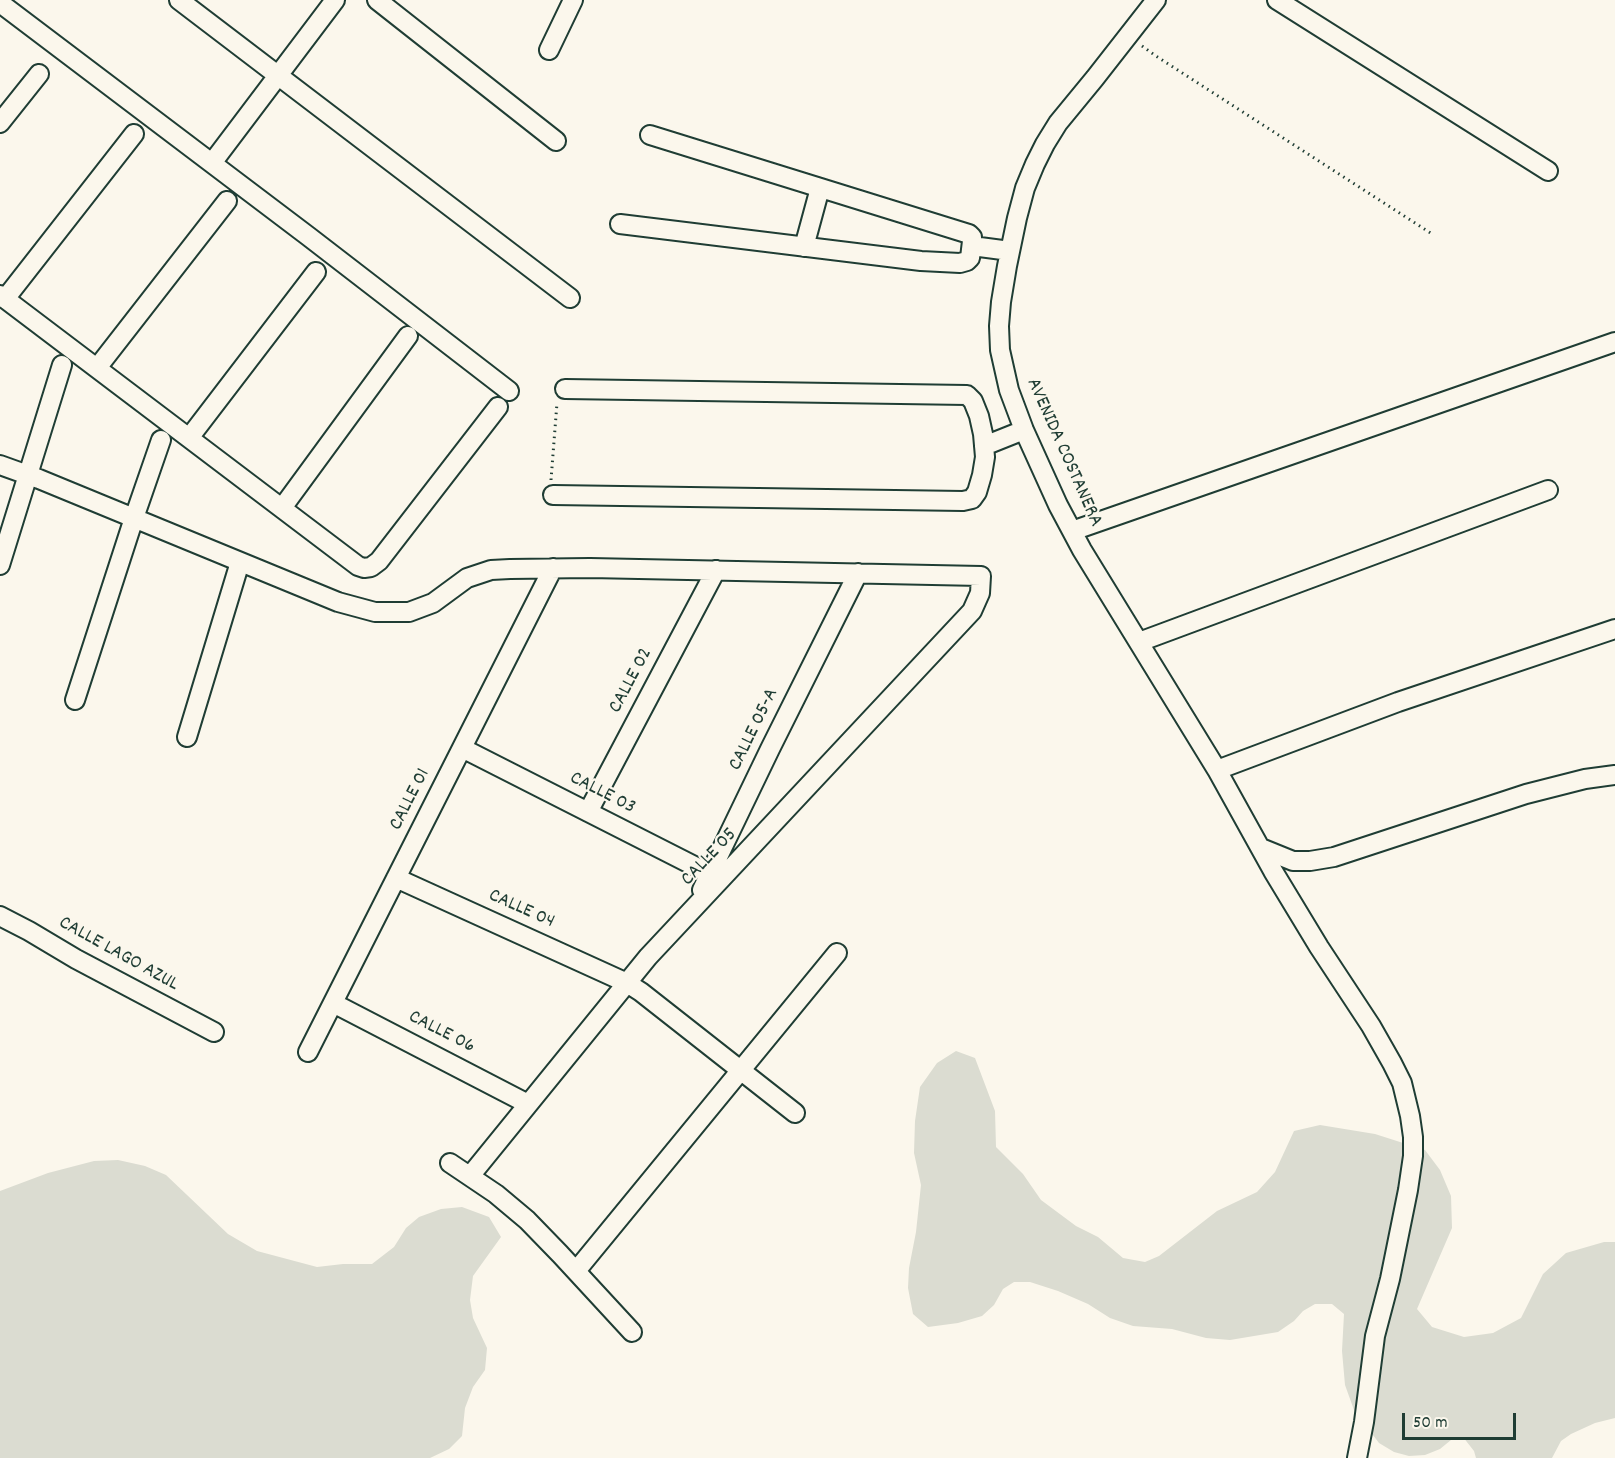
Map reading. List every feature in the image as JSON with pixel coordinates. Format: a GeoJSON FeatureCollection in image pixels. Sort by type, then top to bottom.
{"type":"FeatureCollection","features":[{"type":"Feature","properties":{"kind":"street"},"geometry":{"type":"LineString","coordinates":[[178,0],[570,298]]}},
{"type":"Feature","properties":{"kind":"street"},"geometry":{"type":"LineString","coordinates":[[212,163],[335,0]]}},
{"type":"Feature","properties":{"kind":"street"},"geometry":{"type":"LineString","coordinates":[[377,0],[556,141]]}},
{"type":"Feature","properties":{"kind":"street"},"geometry":{"type":"LineString","coordinates":[[549,50],[573,0]]}},
{"type":"Feature","properties":{"kind":"street","name":"AVENIDA COSTANERA"},"geometry":{"type":"LineString","coordinates":[[1156,0],[1058,123],[1035,164],[1025,188],[1010,251],[1001,302],[1000,350],[1009,390],[1024,430],[1058,505],[1082,550],[1217,770],[1319,947],[1392,1062],[1402,1083],[1410,1116],[1413,1156],[1390,1279],[1375,1336],[1357,1458]]}},
{"type":"Feature","properties":{"kind":"street"},"geometry":{"type":"LineString","coordinates":[[1278,0],[1548,171]]}},
{"type":"Feature","properties":{"kind":"street"},"geometry":{"type":"LineString","coordinates":[[0,3],[509,391]]}},
{"type":"Feature","properties":{"kind":"street"},"geometry":{"type":"LineString","coordinates":[[0,123],[39,74]]}},
{"type":"Feature","properties":{"kind":"street"},"geometry":{"type":"LineString","coordinates":[[134,134],[3,297],[358,566],[371,567],[379,561],[498,408]]}},
{"type":"Feature","properties":{"kind":"street"},"geometry":{"type":"LineString","coordinates":[[620,224],[921,261],[949,263],[967,261],[970,258],[972,237],[969,234],[650,135]]}},
{"type":"Feature","properties":{"kind":"street"},"geometry":{"type":"LineString","coordinates":[[804,247],[820,188]]}},
{"type":"Feature","properties":{"kind":"street"},"geometry":{"type":"LineString","coordinates":[[97,368],[227,201]]}},
{"type":"Feature","properties":{"kind":"street"},"geometry":{"type":"LineString","coordinates":[[972,246],[1010,251]]}},
{"type":"Feature","properties":{"kind":"street"},"geometry":{"type":"LineString","coordinates":[[189,438],[315,272]]}},
{"type":"Feature","properties":{"kind":"street"},"geometry":{"type":"LineString","coordinates":[[282,508],[408,336]]}},
{"type":"Feature","properties":{"kind":"street"},"geometry":{"type":"LineString","coordinates":[[1072,531],[1615,342]]}},
{"type":"Feature","properties":{"kind":"street"},"geometry":{"type":"LineString","coordinates":[[0,565],[62,365]]}},
{"type":"Feature","properties":{"kind":"street"},"geometry":{"type":"LineString","coordinates":[[553,495],[963,501],[972,499],[977,492],[985,457],[979,416],[973,401],[967,395],[565,389]]}},
{"type":"Feature","properties":{"kind":"street"},"geometry":{"type":"LineString","coordinates":[[984,446],[1024,430]]}},
{"type":"Feature","properties":{"kind":"street"},"geometry":{"type":"LineString","coordinates":[[75,700],[161,440]]}},
{"type":"Feature","properties":{"kind":"street"},"geometry":{"type":"LineString","coordinates":[[0,465],[338,602],[375,612],[409,612],[433,603],[467,578],[479,573],[510,569],[858,573]]}},
{"type":"Feature","properties":{"kind":"street"},"geometry":{"type":"LineString","coordinates":[[1140,642],[1548,490]]}},
{"type":"Feature","properties":{"kind":"street"},"geometry":{"type":"LineString","coordinates":[[187,737],[240,562]]}},
{"type":"Feature","properties":{"kind":"street","name":"CALLE 01"},"geometry":{"type":"LineString","coordinates":[[308,1052],[553,568]]}},
{"type":"Feature","properties":{"kind":"street","name":"CALLE 02"},"geometry":{"type":"LineString","coordinates":[[588,812],[716,570]]}},
{"type":"Feature","properties":{"kind":"street","name":"CALLE 05"},"geometry":{"type":"LineString","coordinates":[[470,1176],[648,957],[693,908],[716,877],[972,611],[980,593],[981,576],[858,573]]}},
{"type":"Feature","properties":{"kind":"street","name":"CALLE 05-A"},"geometry":{"type":"LineString","coordinates":[[716,877],[770,749],[858,573]]}},
{"type":"Feature","properties":{"kind":"street"},"geometry":{"type":"LineString","coordinates":[[1217,770],[1398,702],[1615,629]]}},
{"type":"Feature","properties":{"kind":"street","name":"CALLE 03"},"geometry":{"type":"LineString","coordinates":[[462,748],[716,877]]}},
{"type":"Feature","properties":{"kind":"street"},"geometry":{"type":"LineString","coordinates":[[1261,848],[1293,861],[1334,857],[1526,794],[1585,779],[1615,775]]}},
{"type":"Feature","properties":{"kind":"street","name":"CALLE 04"},"geometry":{"type":"LineString","coordinates":[[396,878],[627,983],[795,1113]]}},
{"type":"Feature","properties":{"kind":"street","name":"CALLE LAGO AZUL"},"geometry":{"type":"LineString","coordinates":[[0,916],[214,1032]]}},
{"type":"Feature","properties":{"kind":"street"},"geometry":{"type":"LineString","coordinates":[[576,1271],[837,953]]}},
{"type":"Feature","properties":{"kind":"street","name":"CALLE 06"},"geometry":{"type":"LineString","coordinates":[[333,1003],[528,1104]]}},
{"type":"Feature","properties":{"kind":"street"},"geometry":{"type":"LineString","coordinates":[[450,1163],[496,1194],[527,1220],[632,1332]]}},
{"type":"Feature","properties":{"kind":"path"},"geometry":{"type":"LineString","coordinates":[[1128,36],[1432,234]]}},
{"type":"Feature","properties":{"kind":"path"},"geometry":{"type":"LineString","coordinates":[[553,495],[551,482],[555,407],[559,396],[565,389]]}},
{"type":"Feature","properties":{"kind":"shaded area"},"geometry":{"type":"Polygon","coordinates":[[[956,1051],[975,1058],[995,1111],[996,1147],[1023,1174],[1041,1200],[1076,1226],[1098,1237],[1123,1258],[1145,1262],[1159,1256],[1217,1211],[1257,1192],[1275,1172],[1294,1131],[1320,1125],[1375,1134],[1425,1150],[1440,1170],[1451,1196],[1452,1228],[1417,1309],[1432,1327],[1464,1337],[1493,1333],[1521,1318],[1543,1274],[1566,1253],[1604,1242],[1615,1242],[1615,1418],[1595,1423],[1571,1434],[1561,1441],[1552,1458],[1476,1458],[1474,1451],[1463,1437],[1451,1440],[1440,1449],[1425,1455],[1409,1456],[1394,1452],[1379,1443],[1354,1410],[1345,1385],[1342,1351],[1344,1314],[1332,1304],[1315,1304],[1278,1332],[1230,1340],[1206,1338],[1172,1329],[1133,1326],[1110,1318],[1088,1304],[1058,1291],[1030,1282],[1014,1282],[1003,1289],[994,1305],[982,1316],[958,1323],[928,1327],[913,1314],[908,1288],[921,1185],[914,1153],[915,1121],[920,1087],[937,1063],[956,1051]]]}},
{"type":"Feature","properties":{"kind":"shaded area"},"geometry":{"type":"Polygon","coordinates":[[[118,1160],[145,1166],[166,1175],[228,1234],[257,1251],[317,1267],[372,1264],[394,1247],[406,1228],[419,1217],[441,1209],[462,1207],[489,1217],[501,1237],[473,1276],[470,1300],[473,1318],[487,1348],[485,1370],[473,1387],[465,1408],[462,1436],[449,1449],[430,1458],[0,1458],[0,1191],[48,1173],[94,1161],[118,1160]]]}}]}
